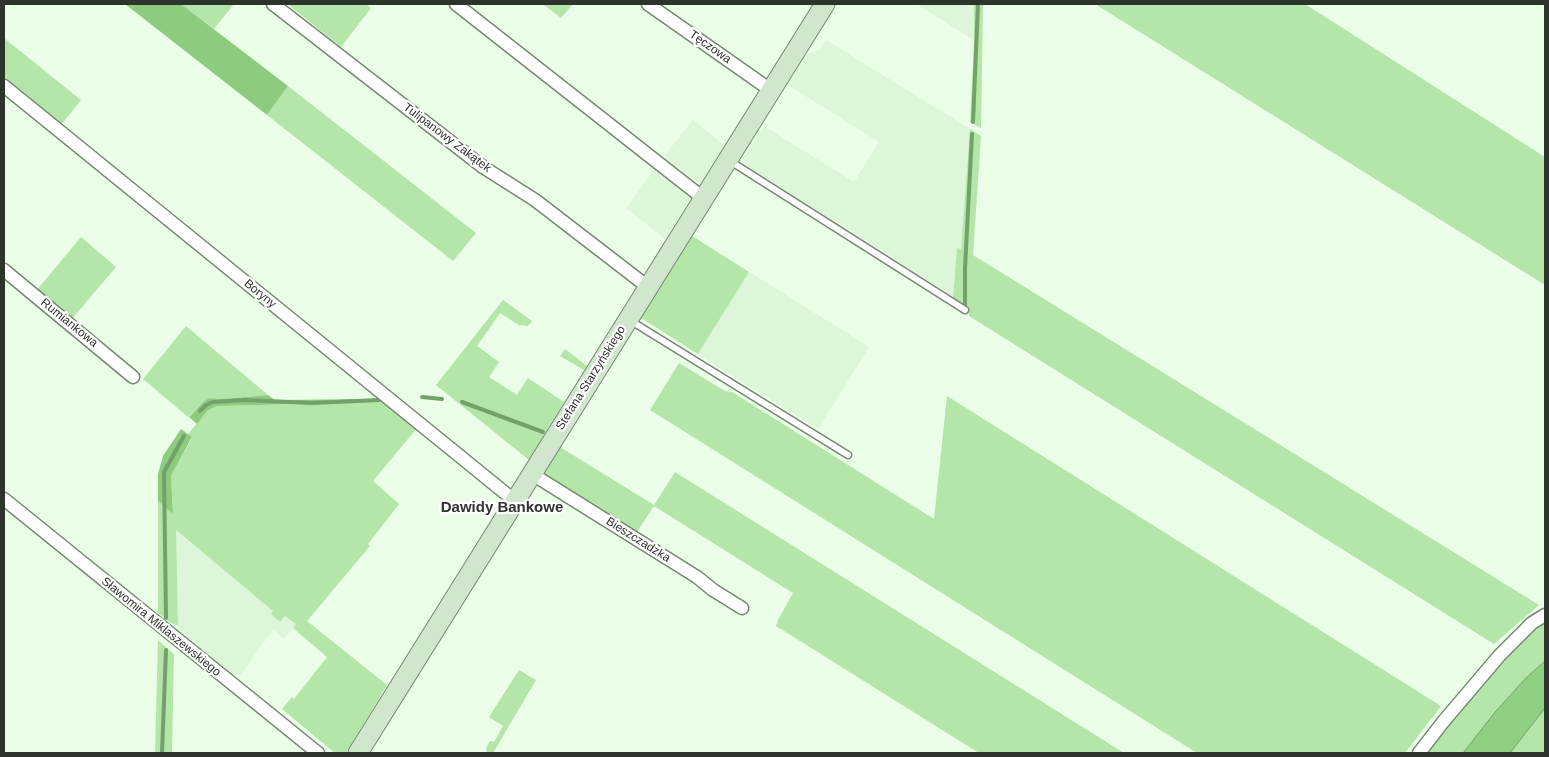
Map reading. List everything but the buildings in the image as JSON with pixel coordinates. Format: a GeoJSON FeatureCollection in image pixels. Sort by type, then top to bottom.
{"type":"FeatureCollection","features":[{"type":"Feature","properties":{"kind":"street","name":"Tulipanowy Zakątek"},"geometry":{"type":"LineString","coordinates":[[273,4],[483,167],[535,200],[648,287]]}},
{"type":"Feature","properties":{"kind":"street"},"geometry":{"type":"LineString","coordinates":[[456,4],[703,198]]}},
{"type":"Feature","properties":{"kind":"street","name":"Tęczowa"},"geometry":{"type":"LineString","coordinates":[[648,4],[772,91]]}},
{"type":"Feature","properties":{"kind":"street","name":"Stefana Starzyńskiego"},"geometry":{"type":"LineString","coordinates":[[358,753],[825,4]]}},
{"type":"Feature","properties":{"kind":"street","name":"Boryny"},"geometry":{"type":"LineString","coordinates":[[4,86],[515,501]]}},
{"type":"Feature","properties":{"kind":"street","name":"Rumiankowa"},"geometry":{"type":"LineString","coordinates":[[4,270],[134,376]]}},
{"type":"Feature","properties":{"kind":"street","name":"Bieszczadzka"},"geometry":{"type":"LineString","coordinates":[[532,474],[699,578],[713,590],[742,608]]}},
{"type":"Feature","properties":{"kind":"street","name":"Sławomira Miklaszewskiego"},"geometry":{"type":"LineString","coordinates":[[4,499],[318,753]]}},
{"type":"Feature","properties":{"kind":"street"},"geometry":{"type":"LineString","coordinates":[[1419,753],[1499,656],[1532,623],[1545,615]]}},
{"type":"Feature","properties":{"kind":"lane"},"geometry":{"type":"LineString","coordinates":[[729,160],[965,310]]}},
{"type":"Feature","properties":{"kind":"lane"},"geometry":{"type":"LineString","coordinates":[[628,319],[848,455]]}},
{"type":"Feature","properties":{"kind":"shaded area"},"geometry":{"type":"Polygon","coordinates":[[[125,4],[181,4],[288,86],[267,115],[125,4]]]}},
{"type":"Feature","properties":{"kind":"shaded area"},"geometry":{"type":"Polygon","coordinates":[[[181,4],[234,4],[214,29],[181,4]]]}},
{"type":"Feature","properties":{"kind":"shaded area"},"geometry":{"type":"Polygon","coordinates":[[[291,4],[366,4],[371,8],[341,47],[290,6],[291,4]]]}},
{"type":"Feature","properties":{"kind":"shaded area"},"geometry":{"type":"Polygon","coordinates":[[[543,4],[573,4],[561,18],[543,4]]]}},
{"type":"Feature","properties":{"kind":"shaded area"},"geometry":{"type":"Polygon","coordinates":[[[916,4],[974,4],[974,40],[916,4]]]}},
{"type":"Feature","properties":{"kind":"shaded area"},"geometry":{"type":"Polygon","coordinates":[[[974,4],[983,4],[981,128],[970,122],[974,4]]]}},
{"type":"Feature","properties":{"kind":"shaded area"},"geometry":{"type":"Polygon","coordinates":[[[1095,4],[1305,4],[1545,157],[1545,285],[1095,4]]]}},
{"type":"Feature","properties":{"kind":"shaded area"},"geometry":{"type":"Polygon","coordinates":[[[4,38],[81,100],[61,125],[4,80],[4,38]]]}},
{"type":"Feature","properties":{"kind":"shaded area"},"geometry":{"type":"Polygon","coordinates":[[[826,40],[970,129],[961,251],[957,249],[954,297],[748,167],[743,159],[764,126],[854,182],[879,142],[788,85],[807,54],[820,50],[826,40]]]}},
{"type":"Feature","properties":{"kind":"shaded area"},"geometry":{"type":"Polygon","coordinates":[[[288,86],[476,233],[453,261],[267,115],[288,86]]]}},
{"type":"Feature","properties":{"kind":"shaded area"},"geometry":{"type":"Polygon","coordinates":[[[693,120],[724,145],[700,184],[664,156],[693,120]]]}},
{"type":"Feature","properties":{"kind":"shaded area"},"geometry":{"type":"Polygon","coordinates":[[[970,129],[981,136],[973,255],[1539,605],[1494,644],[969,316],[969,309],[953,300],[957,248],[961,250],[970,129]]]}},
{"type":"Feature","properties":{"kind":"shaded area"},"geometry":{"type":"Polygon","coordinates":[[[654,170],[690,199],[665,239],[626,208],[654,170]]]}},
{"type":"Feature","properties":{"kind":"shaded area"},"geometry":{"type":"Polygon","coordinates":[[[689,234],[749,272],[698,354],[638,316],[689,234]]]}},
{"type":"Feature","properties":{"kind":"shaded area"},"geometry":{"type":"Polygon","coordinates":[[[81,237],[116,267],[71,320],[36,291],[81,237]]]}},
{"type":"Feature","properties":{"kind":"shaded area"},"geometry":{"type":"Polygon","coordinates":[[[749,272],[869,347],[818,429],[698,354],[749,272]]]}},
{"type":"Feature","properties":{"kind":"shaded area"},"geometry":{"type":"Polygon","coordinates":[[[503,300],[532,321],[528,326],[520,326],[500,313],[477,346],[499,362],[489,377],[517,395],[528,378],[564,402],[529,460],[436,385],[503,300]]]}},
{"type":"Feature","properties":{"kind":"shaded area"},"geometry":{"type":"Polygon","coordinates":[[[186,326],[268,395],[222,399],[209,398],[188,417],[143,379],[186,326]]]}},
{"type":"Feature","properties":{"kind":"shaded area"},"geometry":{"type":"Polygon","coordinates":[[[565,349],[587,366],[584,370],[560,356],[565,349]]]}},
{"type":"Feature","properties":{"kind":"shaded area"},"geometry":{"type":"Polygon","coordinates":[[[679,363],[725,391],[732,392],[934,519],[947,396],[1441,706],[1405,753],[1197,753],[650,410],[679,363]]]}},
{"type":"Feature","properties":{"kind":"shaded area"},"geometry":{"type":"Polygon","coordinates":[[[268,395],[275,400],[381,399],[385,402],[217,406],[207,411],[197,424],[189,417],[209,398],[222,399],[268,395]]]}},
{"type":"Feature","properties":{"kind":"shaded area"},"geometry":{"type":"Polygon","coordinates":[[[385,402],[417,428],[373,481],[399,504],[368,544],[370,546],[307,621],[387,685],[346,753],[335,753],[282,709],[292,697],[294,699],[327,657],[293,628],[296,624],[285,616],[280,622],[271,614],[273,611],[176,530],[178,625],[171,623],[158,613],[158,501],[173,514],[171,476],[192,438],[188,434],[207,411],[217,406],[385,402]]]}},
{"type":"Feature","properties":{"kind":"shaded area"},"geometry":{"type":"Polygon","coordinates":[[[181,429],[192,437],[171,476],[173,514],[158,501],[158,474],[163,456],[181,429]]]}},
{"type":"Feature","properties":{"kind":"shaded area"},"geometry":{"type":"Polygon","coordinates":[[[560,447],[654,505],[675,472],[1124,753],[979,753],[776,626],[793,593],[654,506],[637,532],[548,477],[543,473],[560,447]]]}},
{"type":"Feature","properties":{"kind":"shaded area"},"geometry":{"type":"Polygon","coordinates":[[[175,530],[274,611],[279,621],[285,616],[296,624],[284,639],[274,630],[240,675],[233,675],[178,629],[175,530]]]}},
{"type":"Feature","properties":{"kind":"shaded area"},"geometry":{"type":"Polygon","coordinates":[[[1545,623],[1545,661],[1526,678],[1496,711],[1463,753],[1426,753],[1495,668],[1545,623]]]}},
{"type":"Feature","properties":{"kind":"shaded area"},"geometry":{"type":"Polygon","coordinates":[[[158,640],[174,654],[172,753],[155,753],[158,640]]]}},
{"type":"Feature","properties":{"kind":"shaded area"},"geometry":{"type":"Polygon","coordinates":[[[1545,661],[1545,708],[1510,753],[1463,753],[1496,711],[1526,678],[1545,661]]]}},
{"type":"Feature","properties":{"kind":"shaded area"},"geometry":{"type":"Polygon","coordinates":[[[519,670],[536,680],[493,753],[487,753],[486,748],[490,741],[494,742],[503,726],[489,717],[519,670]]]}},
{"type":"Feature","properties":{"kind":"shaded area"},"geometry":{"type":"Polygon","coordinates":[[[1545,708],[1545,753],[1510,753],[1545,708]]]}},
{"type":"Feature","properties":{"kind":"waterway"},"geometry":{"type":"LineString","coordinates":[[973,122],[978,4]]}},
{"type":"Feature","properties":{"kind":"waterway"},"geometry":{"type":"LineString","coordinates":[[965,305],[965,268],[972,134]]}},
{"type":"Feature","properties":{"kind":"waterway"},"geometry":{"type":"LineString","coordinates":[[422,397],[442,399]]}},
{"type":"Feature","properties":{"kind":"waterway"},"geometry":{"type":"LineString","coordinates":[[200,411],[206,405],[213,402],[244,400],[312,403],[379,400]]}},
{"type":"Feature","properties":{"kind":"waterway"},"geometry":{"type":"LineString","coordinates":[[462,402],[543,432]]}},
{"type":"Feature","properties":{"kind":"waterway"},"geometry":{"type":"LineString","coordinates":[[166,618],[164,472],[184,436]]}},
{"type":"Feature","properties":{"kind":"waterway"},"geometry":{"type":"LineString","coordinates":[[162,753],[166,650]]}},
{"type":"Feature","properties":{"kind":"district","name":"Dawidy Bankowe"},"geometry":{"type":"Point","coordinates":[502,508]}}]}
